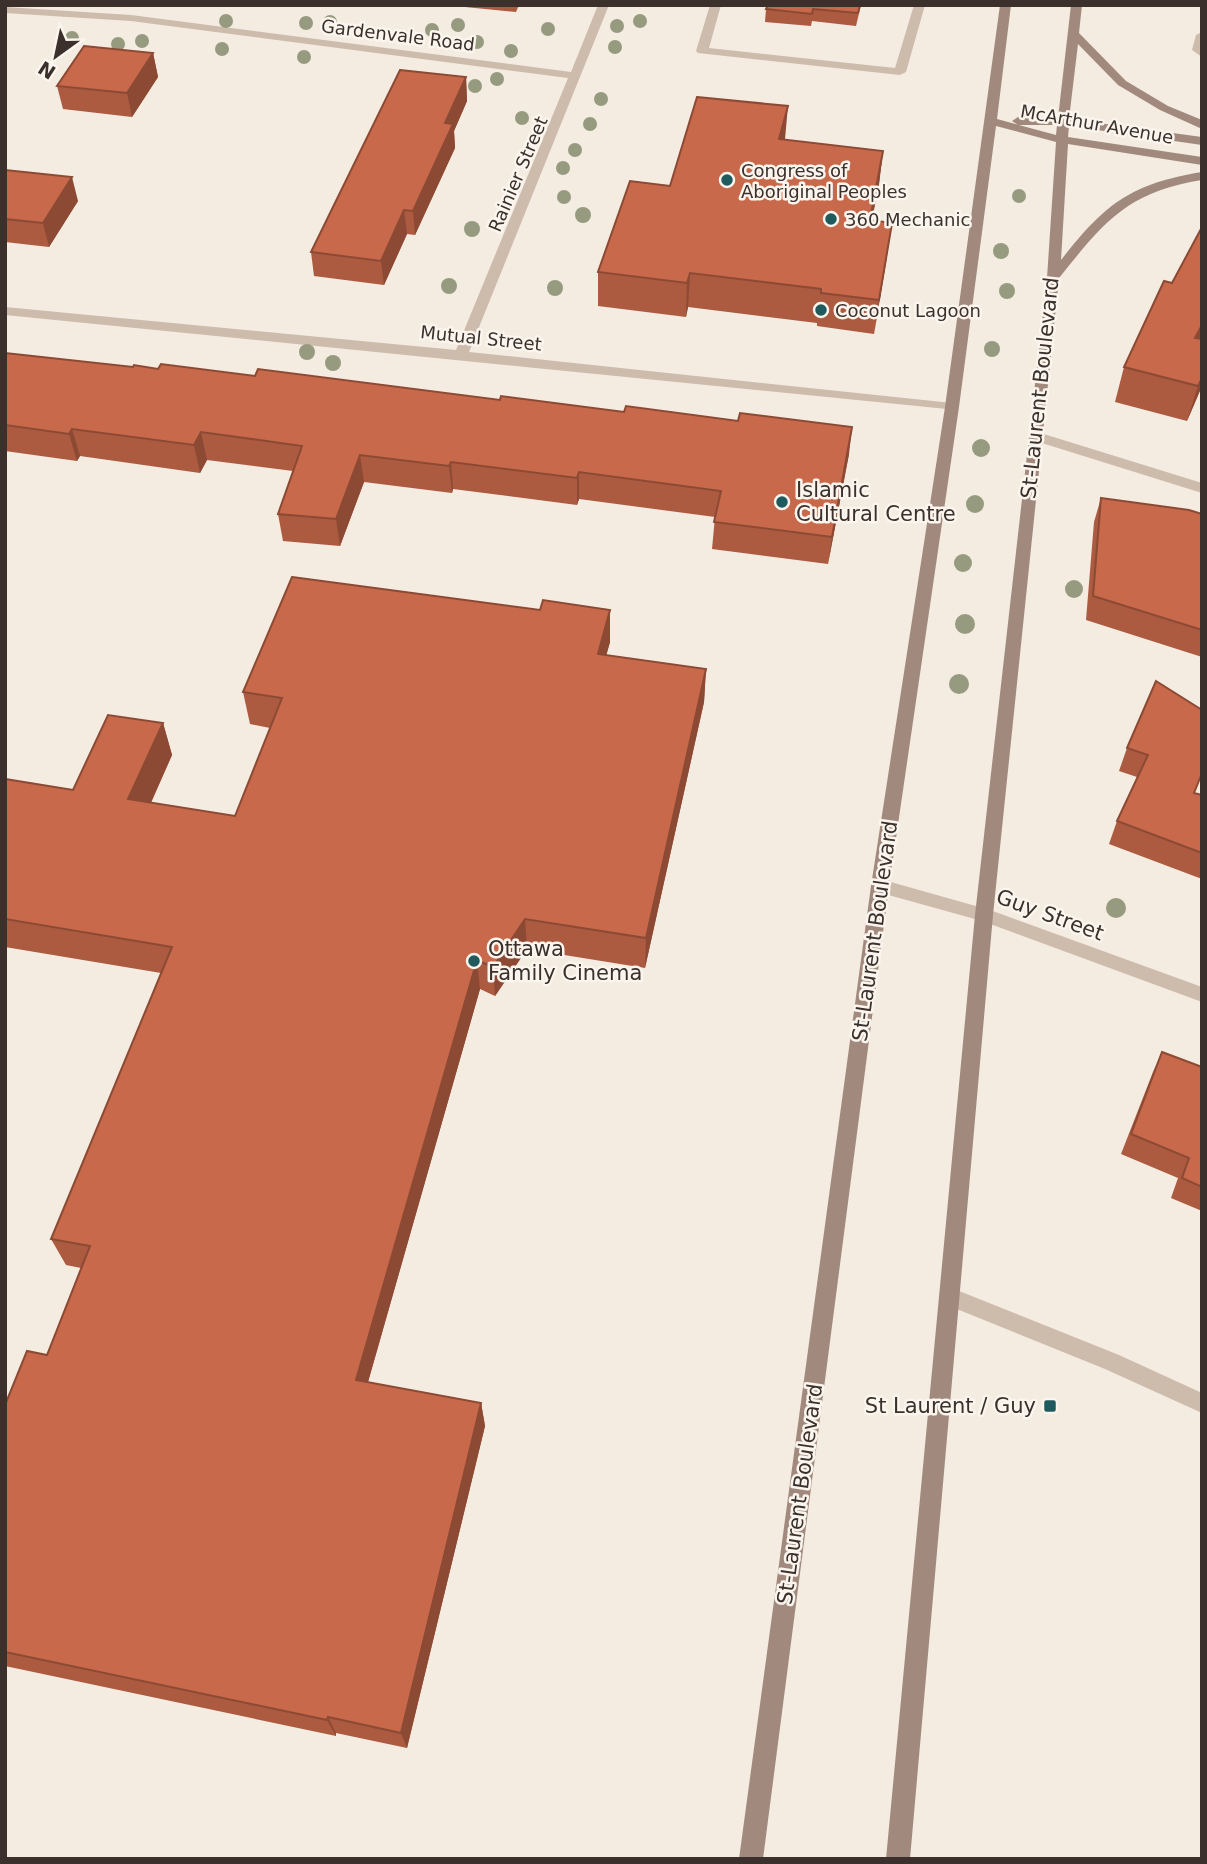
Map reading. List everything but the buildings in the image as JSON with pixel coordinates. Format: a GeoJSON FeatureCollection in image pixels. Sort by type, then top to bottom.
{"type":"FeatureCollection","features":[{"type":"Feature","properties":{"kind":"main road","name":"St-Laurent Boulevard"},"geometry":{"type":"LineString","coordinates":[[751,1859],[880,886],[952,408],[1006,5]]}},
{"type":"Feature","properties":{"kind":"main road","name":"St-Laurent Boulevard"},"geometry":{"type":"LineString","coordinates":[[898,1859],[984,915],[1053,278],[1063,122],[1077,5]]}},
{"type":"Feature","properties":{"kind":"main road"},"geometry":{"type":"LineString","coordinates":[[1075,35],[1122,83],[1164,108],[1202,125]]}},
{"type":"Feature","properties":{"kind":"main road","name":"McArthur Avenue"},"geometry":{"type":"LineString","coordinates":[[990,121],[1063,122],[1202,141]]}},
{"type":"Feature","properties":{"kind":"main road","name":"McArthur Avenue"},"geometry":{"type":"LineString","coordinates":[[990,121],[1062,140],[1202,161]]}},
{"type":"Feature","properties":{"kind":"main road"},"geometry":{"type":"LineString","coordinates":[[1053,278],[1094,227],[1126,198],[1160,183],[1202,176]]}},
{"type":"Feature","properties":{"kind":"street"},"geometry":{"type":"LineString","coordinates":[[131,18],[139,5]]}},
{"type":"Feature","properties":{"kind":"street","name":"Rainier Street"},"geometry":{"type":"LineString","coordinates":[[461,355],[578,76],[604,5]]}},
{"type":"Feature","properties":{"kind":"street"},"geometry":{"type":"LineString","coordinates":[[716,5],[702,51],[900,72],[920,5]]}},
{"type":"Feature","properties":{"kind":"street","name":"Gardenvale Road"},"geometry":{"type":"LineString","coordinates":[[5,10],[131,18],[578,76]]}},
{"type":"Feature","properties":{"kind":"street"},"geometry":{"type":"LineString","coordinates":[[1202,35],[1198,50],[1202,54]]}},
{"type":"Feature","properties":{"kind":"street","name":"Mutual Street"},"geometry":{"type":"LineString","coordinates":[[5,311],[461,355],[952,408]]}},
{"type":"Feature","properties":{"kind":"street"},"geometry":{"type":"LineString","coordinates":[[1034,436],[1202,488]]}},
{"type":"Feature","properties":{"kind":"street","name":"Guy Street"},"geometry":{"type":"LineString","coordinates":[[880,886],[984,915],[1202,995]]}},
{"type":"Feature","properties":{"kind":"street"},"geometry":{"type":"LineString","coordinates":[[949,1296],[1112,1362],[1202,1403]]}},
{"type":"Feature","properties":{"kind":"place","name":"Congress of Aboriginal Peoples"},"geometry":{"type":"Point","coordinates":[727,180]}},
{"type":"Feature","properties":{"kind":"place","name":"360 Mechanic"},"geometry":{"type":"Point","coordinates":[831,219]}},
{"type":"Feature","properties":{"kind":"place","name":"Coconut Lagoon"},"geometry":{"type":"Point","coordinates":[821,310]}},
{"type":"Feature","properties":{"kind":"place","name":"Islamic Cultural Centre"},"geometry":{"type":"Point","coordinates":[782,502]}},
{"type":"Feature","properties":{"kind":"place","name":"Ottawa Family Cinema"},"geometry":{"type":"Point","coordinates":[474,961]}},
{"type":"Feature","properties":{"kind":"place","name":"St Laurent / Guy"},"geometry":{"type":"Point","coordinates":[1050,1406]}}]}
